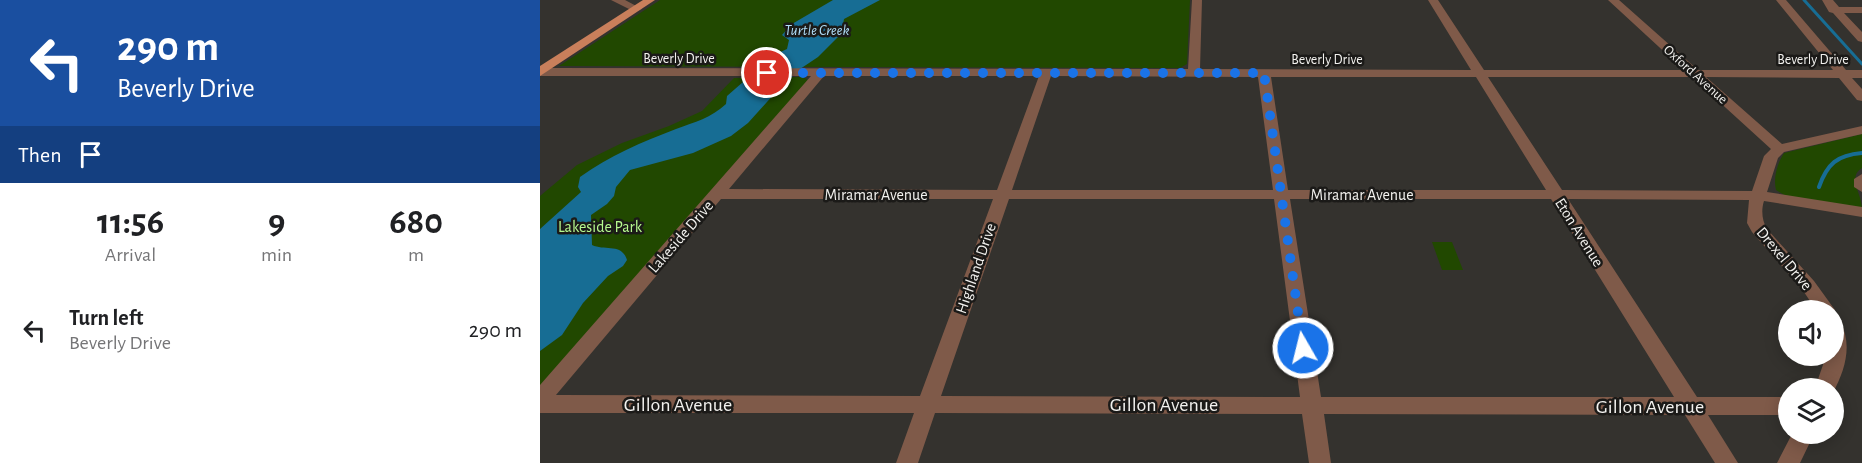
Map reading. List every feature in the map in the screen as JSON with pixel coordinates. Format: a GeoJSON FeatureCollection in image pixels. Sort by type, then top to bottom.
{"type":"FeatureCollection","features":[{"type":"Feature","properties":{"kind":"main road"},"geometry":{"type":"LineString","coordinates":[[540,72],[650,0]]}},
{"type":"Feature","properties":{"kind":"street"},"geometry":{"type":"LineString","coordinates":[[616,0],[637,9]]}},
{"type":"Feature","properties":{"kind":"street"},"geometry":{"type":"LineString","coordinates":[[1194,74],[1197,0]]}},
{"type":"Feature","properties":{"kind":"street","name":"Eton Avenue"},"geometry":{"type":"LineString","coordinates":[[1432,0],[1727,463]]}},
{"type":"Feature","properties":{"kind":"street","name":"Oxford Avenue"},"geometry":{"type":"LineString","coordinates":[[1613,0],[1779,148]]}},
{"type":"Feature","properties":{"kind":"street"},"geometry":{"type":"LineString","coordinates":[[1781,0],[1862,97]]}},
{"type":"Feature","properties":{"kind":"street"},"geometry":{"type":"LineString","coordinates":[[1830,5],[1862,10]]}},
{"type":"Feature","properties":{"kind":"street"},"geometry":{"type":"LineString","coordinates":[[1830,5],[1862,39]]}},
{"type":"Feature","properties":{"kind":"street","name":"Beverly Drive"},"geometry":{"type":"LineString","coordinates":[[540,72],[1862,74]]}},
{"type":"Feature","properties":{"kind":"street","name":"Lakeside Drive"},"geometry":{"type":"LineString","coordinates":[[540,402],[820,73]]}},
{"type":"Feature","properties":{"kind":"street","name":"Highland Drive"},"geometry":{"type":"LineString","coordinates":[[907,463],[1046,73]]}},
{"type":"Feature","properties":{"kind":"street"},"geometry":{"type":"LineString","coordinates":[[1264,73],[1320,463]]}},
{"type":"Feature","properties":{"kind":"street"},"geometry":{"type":"LineString","coordinates":[[1779,148],[1862,130]]}},
{"type":"Feature","properties":{"kind":"street","name":"Drexel Drive"},"geometry":{"type":"LineString","coordinates":[[1779,148],[1768,162],[1754,215],[1755,223],[1760,232],[1819,300]]}},
{"type":"Feature","properties":{"kind":"street"},"geometry":{"type":"LineString","coordinates":[[1862,179],[1862,187]]}},
{"type":"Feature","properties":{"kind":"street","name":"Miramar Avenue"},"geometry":{"type":"LineString","coordinates":[[717,194],[1760,196],[1862,212]]}},
{"type":"Feature","properties":{"kind":"street","name":"Gillon Avenue"},"geometry":{"type":"LineString","coordinates":[[540,402],[1778,406]]}},
{"type":"Feature","properties":{"kind":"street"},"geometry":{"type":"LineString","coordinates":[[1788,463],[1798,444]]}},
{"type":"Feature","properties":{"kind":"green space"},"geometry":{"type":"Polygon","coordinates":[[[660,0],[1190,0],[1187,64],[1180,68],[559,66],[660,0]]]}},
{"type":"Feature","properties":{"kind":"green space","name":"Lakeside Park"},"geometry":{"type":"Polygon","coordinates":[[[803,77],[808,80],[540,387],[540,196],[577,165],[622,143],[702,111],[734,78],[803,77]]]}},
{"type":"Feature","properties":{"kind":"green space"},"geometry":{"type":"Polygon","coordinates":[[[1862,134],[1862,168],[1855,181],[1862,209],[1786,196],[1776,190],[1776,171],[1784,153],[1862,134]]]}},
{"type":"Feature","properties":{"kind":"green space"},"geometry":{"type":"Polygon","coordinates":[[[1432,242],[1452,242],[1463,270],[1442,270],[1432,242]]]}},
{"type":"Feature","properties":{"kind":"water","name":"Turtle Creek"},"geometry":{"type":"Polygon","coordinates":[[[833,0],[880,0],[844,19],[841,34],[818,57],[800,69],[748,123],[731,136],[693,153],[630,170],[616,187],[614,196],[591,215],[592,245],[617,249],[625,255],[627,260],[623,266],[608,276],[583,303],[562,335],[540,351],[540,229],[581,192],[578,187],[580,177],[626,150],[715,113],[726,104],[727,96],[759,68],[765,59],[787,49],[789,40],[782,35],[792,24],[833,0]]]}},
{"type":"Feature","properties":{"kind":"waterway"},"geometry":{"type":"LineString","coordinates":[[1804,0],[1862,64]]}},
{"type":"Feature","properties":{"kind":"waterway"},"geometry":{"type":"LineString","coordinates":[[1819,187],[1834,162],[1846,156],[1862,153]]}},
{"type":"Feature","properties":{"kind":"route"},"geometry":{"type":"LineString","coordinates":[[767,73],[1264,73],[1303,348]]}}]}
